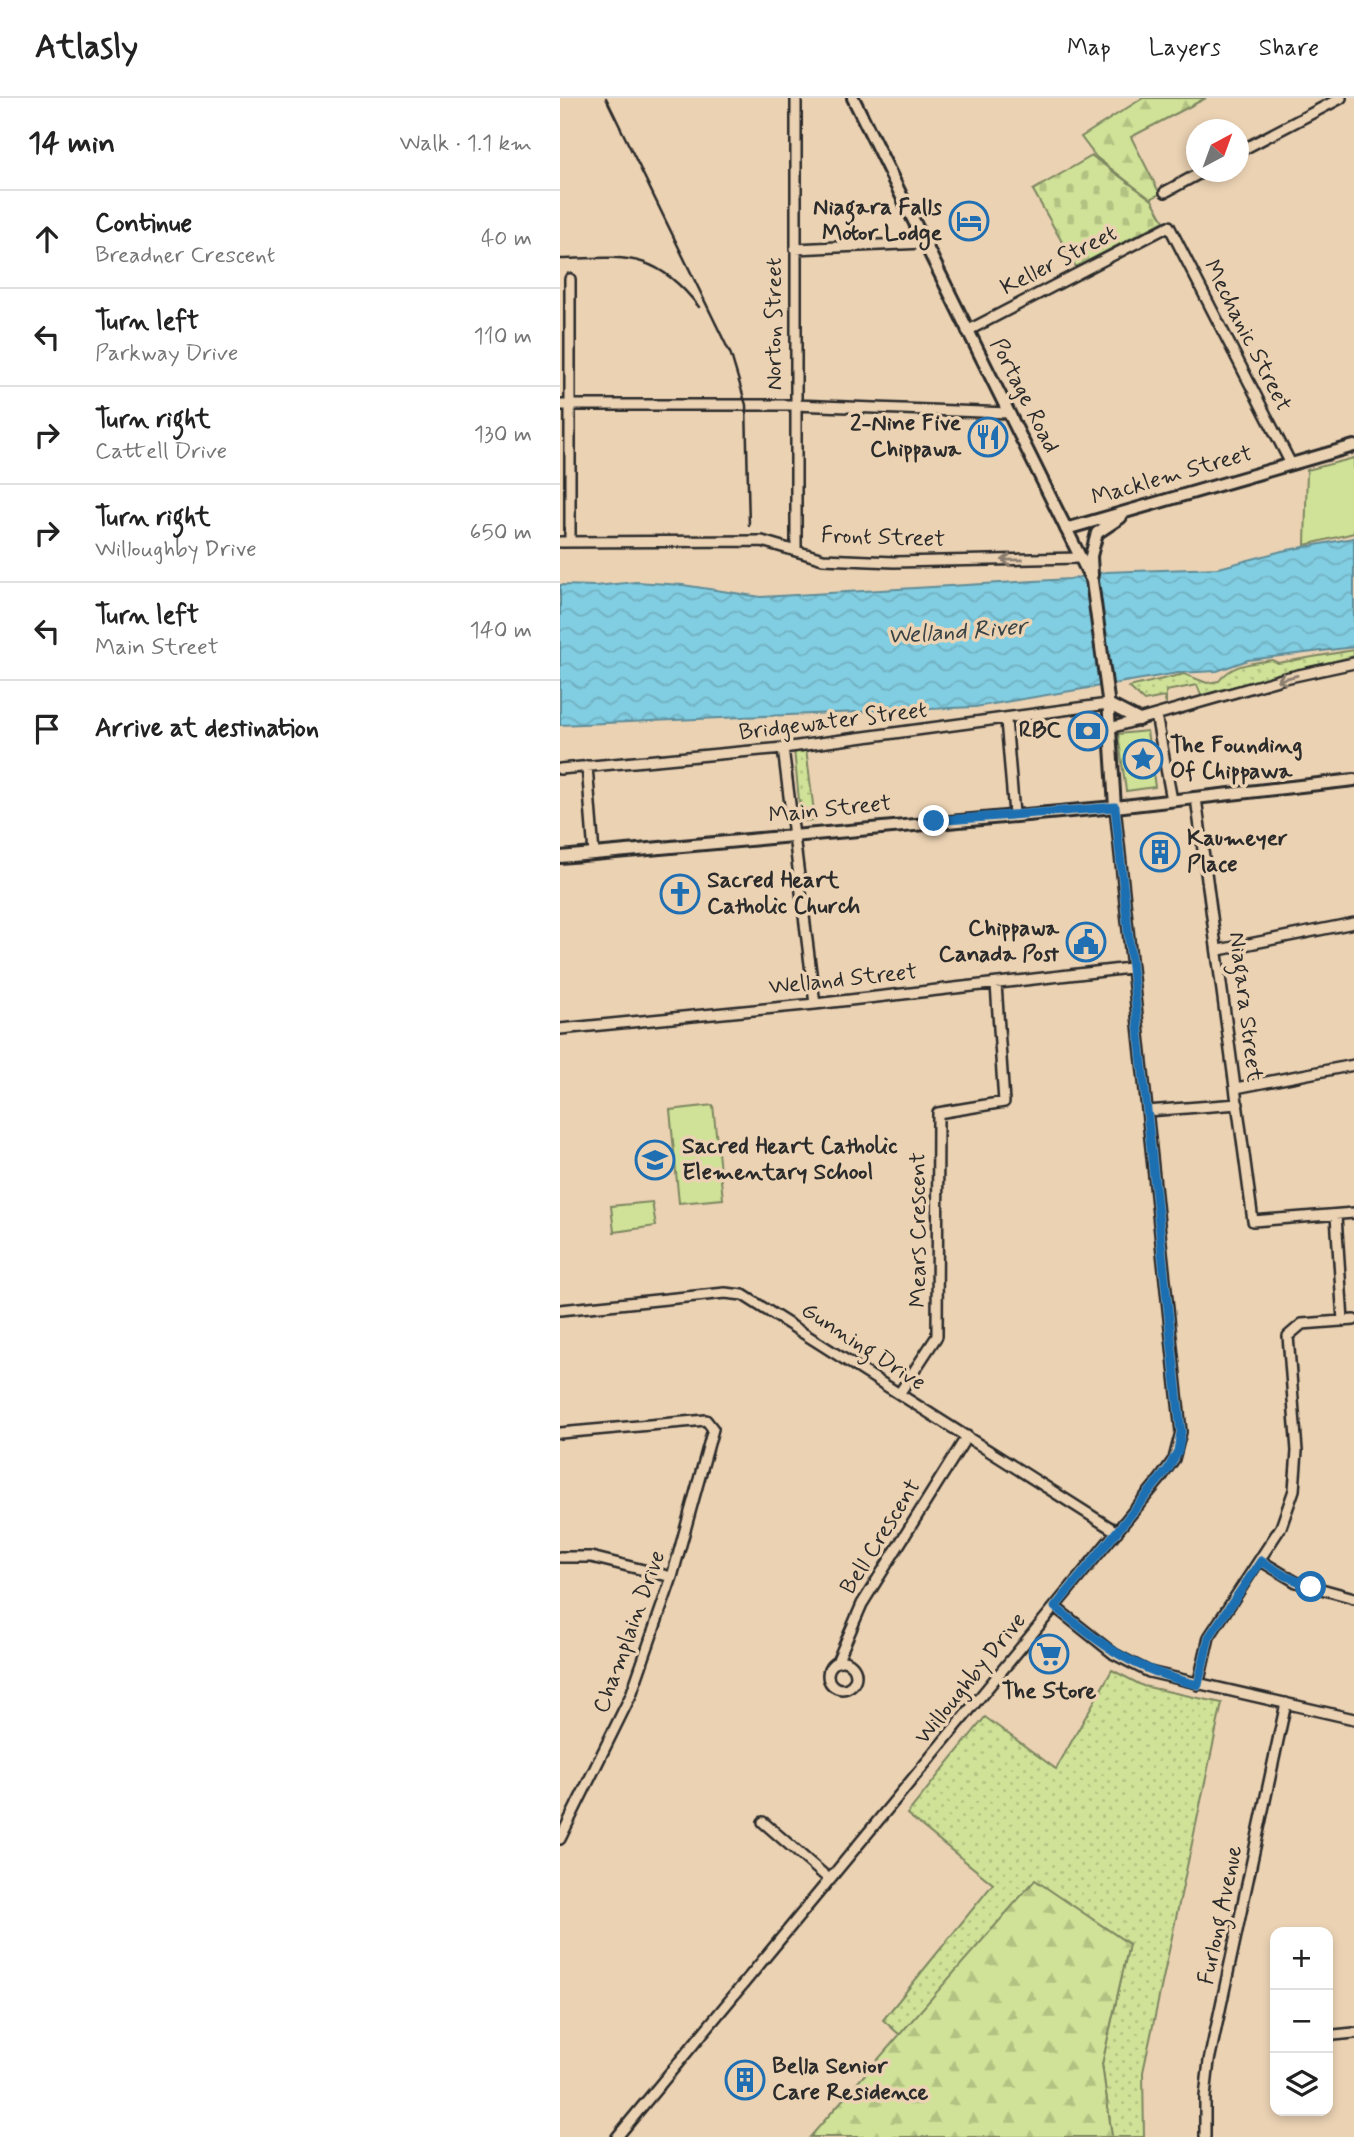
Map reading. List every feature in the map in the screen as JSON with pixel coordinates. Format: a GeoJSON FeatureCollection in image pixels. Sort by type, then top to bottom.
{"type":"FeatureCollection","features":[{"type":"Feature","properties":{"kind":"main road","name":"Portage Road"},"geometry":{"type":"LineString","coordinates":[[853,98],[1066,529],[1086,557],[1092,581],[1108,701],[1115,807]]}},
{"type":"Feature","properties":{"kind":"main road","name":"Macklem Street"},"geometry":{"type":"LineString","coordinates":[[1066,529],[1354,446]]}},
{"type":"Feature","properties":{"kind":"main road"},"geometry":{"type":"LineString","coordinates":[[1086,557],[1097,533],[1111,522],[1148,504]]}},
{"type":"Feature","properties":{"kind":"main road"},"geometry":{"type":"LineString","coordinates":[[1108,701],[1139,720]]}},
{"type":"Feature","properties":{"kind":"main road","name":"Main Street"},"geometry":{"type":"LineString","coordinates":[[560,857],[1115,807],[1354,780]]}},
{"type":"Feature","properties":{"kind":"street","name":"Norton Street"},"geometry":{"type":"LineString","coordinates":[[796,98],[796,550]]}},
{"type":"Feature","properties":{"kind":"street"},"geometry":{"type":"LineString","coordinates":[[1249,146],[1341,98]]}},
{"type":"Feature","properties":{"kind":"street"},"geometry":{"type":"LineString","coordinates":[[1165,192],[1186,181]]}},
{"type":"Feature","properties":{"kind":"street","name":"Keller Street"},"geometry":{"type":"LineString","coordinates":[[967,331],[1169,226]]}},
{"type":"Feature","properties":{"kind":"street","name":"Mechanic Street"},"geometry":{"type":"LineString","coordinates":[[1169,226],[1291,464]]}},
{"type":"Feature","properties":{"kind":"street"},"geometry":{"type":"LineString","coordinates":[[795,248],[923,243]]}},
{"type":"Feature","properties":{"kind":"street"},"geometry":{"type":"LineString","coordinates":[[565,541],[572,405],[570,279]]}},
{"type":"Feature","properties":{"kind":"street"},"geometry":{"type":"LineString","coordinates":[[560,405],[794,405],[1009,413]]}},
{"type":"Feature","properties":{"kind":"street","name":"Front Street"},"geometry":{"type":"LineString","coordinates":[[565,541],[762,541],[823,559],[894,562],[1086,557]]}},
{"type":"Feature","properties":{"kind":"street"},"geometry":{"type":"LineString","coordinates":[[1110,728],[1285,678],[1354,663]]}},
{"type":"Feature","properties":{"kind":"street","name":"Bridgewater Street"},"geometry":{"type":"LineString","coordinates":[[560,769],[783,748],[1006,720],[1108,701]]}},
{"type":"Feature","properties":{"kind":"street"},"geometry":{"type":"LineString","coordinates":[[1156,715],[1172,800]]}},
{"type":"Feature","properties":{"kind":"street"},"geometry":{"type":"LineString","coordinates":[[1006,720],[1014,814]]}},
{"type":"Feature","properties":{"kind":"street"},"geometry":{"type":"LineString","coordinates":[[783,748],[814,1004]]}},
{"type":"Feature","properties":{"kind":"street"},"geometry":{"type":"LineString","coordinates":[[587,766],[594,854]]}},
{"type":"Feature","properties":{"kind":"street","name":"Niagara Street"},"geometry":{"type":"LineString","coordinates":[[1196,798],[1219,950],[1253,1221],[1336,1216]]}},
{"type":"Feature","properties":{"kind":"street","name":"Willoughby Drive"},"geometry":{"type":"LineString","coordinates":[[617,2137],[1174,1460],[1181,1432],[1115,807]]}},
{"type":"Feature","properties":{"kind":"street"},"geometry":{"type":"LineString","coordinates":[[1219,950],[1354,923]]}},
{"type":"Feature","properties":{"kind":"street","name":"Welland Street"},"geometry":{"type":"LineString","coordinates":[[560,1029],[814,1004],[1130,968]]}},
{"type":"Feature","properties":{"kind":"street","name":"Mears Crescent"},"geometry":{"type":"LineString","coordinates":[[899,1394],[937,1336],[938,1114],[1004,1102],[996,984]]}},
{"type":"Feature","properties":{"kind":"street"},"geometry":{"type":"LineString","coordinates":[[1236,1088],[1354,1065]]}},
{"type":"Feature","properties":{"kind":"street"},"geometry":{"type":"LineString","coordinates":[[1147,1111],[1238,1104]]}},
{"type":"Feature","properties":{"kind":"street"},"geometry":{"type":"LineString","coordinates":[[1343,1321],[1336,1216],[1354,1213]]}},
{"type":"Feature","properties":{"kind":"street","name":"Gunning Drive"},"geometry":{"type":"LineString","coordinates":[[560,1310],[725,1293],[743,1295],[1117,1532]]}},
{"type":"Feature","properties":{"kind":"street"},"geometry":{"type":"LineString","coordinates":[[1198,1685],[1209,1637],[1261,1561],[1286,1515],[1297,1475],[1288,1336],[1302,1324],[1354,1320]]}},
{"type":"Feature","properties":{"kind":"street","name":"Champlain Drive"},"geometry":{"type":"LineString","coordinates":[[560,1433],[706,1420],[713,1429],[672,1577],[627,1704],[560,1839]]}},
{"type":"Feature","properties":{"kind":"street","name":"Bell Crescent"},"geometry":{"type":"LineString","coordinates":[[836,1662],[866,1596],[967,1436]]}},
{"type":"Feature","properties":{"kind":"street"},"geometry":{"type":"LineString","coordinates":[[560,1557],[591,1557],[672,1577]]}},
{"type":"Feature","properties":{"kind":"street"},"geometry":{"type":"LineString","coordinates":[[1261,1561],[1296,1582],[1354,1598]]}},
{"type":"Feature","properties":{"kind":"street"},"geometry":{"type":"LineString","coordinates":[[1055,1607],[1124,1659],[1158,1675],[1354,1718]]}},
{"type":"Feature","properties":{"kind":"street","name":"Furlong Avenue"},"geometry":{"type":"LineString","coordinates":[[1205,2137],[1205,2097],[1209,2061],[1286,1703]]}},
{"type":"Feature","properties":{"kind":"street"},"geometry":{"type":"LineString","coordinates":[[763,1822],[830,1880]]}},
{"type":"Feature","properties":{"kind":"street"},"geometry":{"type":"LineString","coordinates":[[1334,2035],[1354,2033]]}},
{"type":"Feature","properties":{"kind":"green space"},"geometry":{"type":"Polygon","coordinates":[[[1143,98],[1206,98],[1131,137],[1160,194],[1150,199],[1096,157],[1081,137],[1143,98]]]}},
{"type":"Feature","properties":{"kind":"green space"},"geometry":{"type":"Polygon","coordinates":[[[1092,156],[1152,200],[1164,221],[1076,267],[1033,190],[1092,156]]]}},
{"type":"Feature","properties":{"kind":"green space"},"geometry":{"type":"Polygon","coordinates":[[[1354,458],[1354,533],[1305,545],[1307,470],[1354,458]]]}},
{"type":"Feature","properties":{"kind":"green space"},"geometry":{"type":"Polygon","coordinates":[[[1354,650],[1354,656],[1201,695],[1197,685],[1166,691],[1166,704],[1164,697],[1144,701],[1129,687],[1184,674],[1207,683],[1219,681],[1230,671],[1250,663],[1272,660],[1278,663],[1354,650]]]}},
{"type":"Feature","properties":{"kind":"green space"},"geometry":{"type":"Polygon","coordinates":[[[1147,731],[1155,787],[1126,791],[1118,734],[1147,731]]]}},
{"type":"Feature","properties":{"kind":"green space"},"geometry":{"type":"Polygon","coordinates":[[[806,748],[815,820],[801,821],[794,749],[806,748]]]}},
{"type":"Feature","properties":{"kind":"green space"},"geometry":{"type":"Polygon","coordinates":[[[713,1105],[723,1199],[679,1203],[670,1110],[713,1105]]]}},
{"type":"Feature","properties":{"kind":"green space"},"geometry":{"type":"Polygon","coordinates":[[[652,1202],[656,1226],[614,1232],[611,1206],[652,1202]]]}},
{"type":"Feature","properties":{"kind":"green space"},"geometry":{"type":"Polygon","coordinates":[[[1112,1670],[1143,1686],[1222,1703],[1143,2072],[1144,2137],[1112,2137],[1102,2064],[1129,1944],[1035,1881],[900,2035],[883,2020],[993,1884],[907,1814],[985,1717],[1056,1769],[1112,1670]]]}},
{"type":"Feature","properties":{"kind":"green space"},"geometry":{"type":"Polygon","coordinates":[[[1035,1880],[1129,1944],[1102,2064],[1112,2137],[810,2137],[1035,1880]]]}},
{"type":"Feature","properties":{"kind":"water","name":"Welland River"},"geometry":{"type":"Polygon","coordinates":[[[1354,538],[1354,647],[1248,660],[1217,671],[1178,673],[975,707],[560,725],[560,585],[595,586],[636,582],[683,585],[761,597],[1070,579],[1106,572],[1219,568],[1282,551],[1354,538]]]}},
{"type":"Feature","properties":{"kind":"railway"},"geometry":{"type":"LineString","coordinates":[[606,98],[731,355],[746,405],[749,525]]}},
{"type":"Feature","properties":{"kind":"railway"},"geometry":{"type":"LineString","coordinates":[[560,259],[621,258],[653,266],[683,288],[699,307]]}},
{"type":"Feature","properties":{"kind":"place","name":"Niagara Falls Motor Lodge"},"geometry":{"type":"Point","coordinates":[969,221]}},
{"type":"Feature","properties":{"kind":"place","name":"2-Nine Five Chippawa"},"geometry":{"type":"Point","coordinates":[988,437]}},
{"type":"Feature","properties":{"kind":"place","name":"RBC"},"geometry":{"type":"Point","coordinates":[1088,731]}},
{"type":"Feature","properties":{"kind":"place","name":"The Founding Of Chippawa"},"geometry":{"type":"Point","coordinates":[1143,759]}},
{"type":"Feature","properties":{"kind":"place","name":"Kaumeyer Place"},"geometry":{"type":"Point","coordinates":[1160,852]}},
{"type":"Feature","properties":{"kind":"place","name":"Sacred Heart Catholic Church"},"geometry":{"type":"Point","coordinates":[680,894]}},
{"type":"Feature","properties":{"kind":"place","name":"Chippawa Canada Post"},"geometry":{"type":"Point","coordinates":[1086,942]}},
{"type":"Feature","properties":{"kind":"place","name":"Sacred Heart Catholic Elementary School"},"geometry":{"type":"Point","coordinates":[655,1160]}},
{"type":"Feature","properties":{"kind":"place","name":"The Store"},"geometry":{"type":"Point","coordinates":[1049,1654]}},
{"type":"Feature","properties":{"kind":"place","name":"Bella Senior Care Residence"},"geometry":{"type":"Point","coordinates":[745,2080]}},
{"type":"Feature","properties":{"kind":"route"},"geometry":{"type":"LineString","coordinates":[[934,821],[1115,807],[1181,1432],[1178,1451],[1168,1469],[1055,1607],[1114,1654],[1158,1675],[1198,1685],[1209,1637],[1261,1561],[1296,1582],[1311,1587]]}}]}
